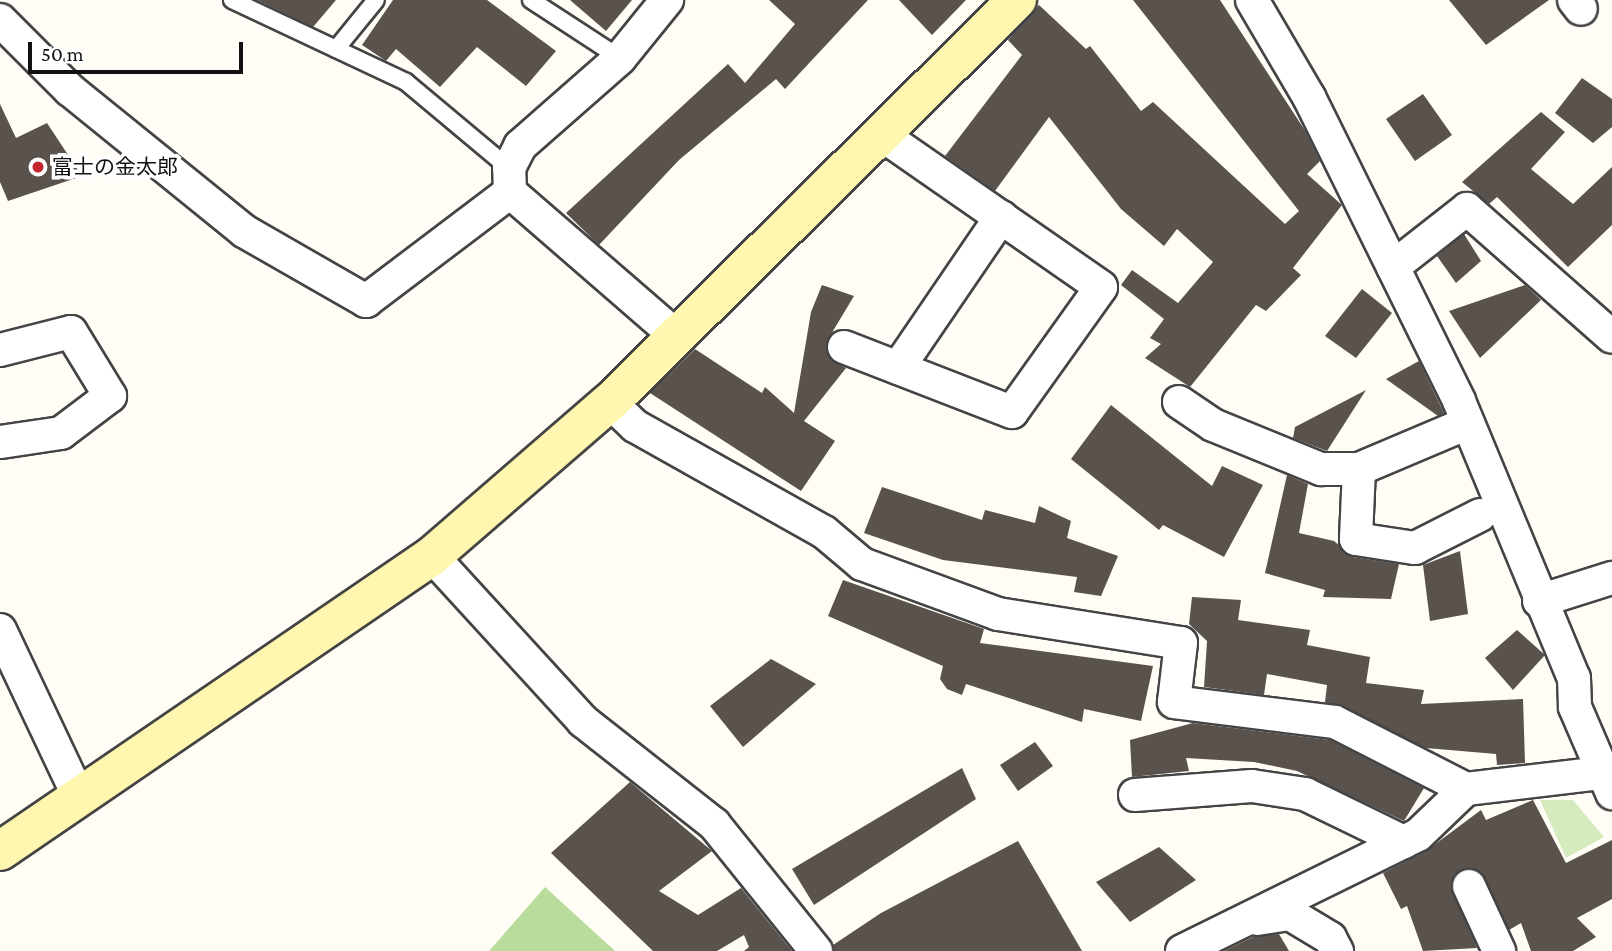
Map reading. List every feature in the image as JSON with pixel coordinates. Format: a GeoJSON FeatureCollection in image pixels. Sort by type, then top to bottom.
{"type":"FeatureCollection","features":[{"type":"Feature","properties":{"kind":"street"},"geometry":{"type":"LineString","coordinates":[[0,20],[69,90],[244,231],[366,301],[509,180],[520,146],[557,107],[620,58],[667,0]]}},
{"type":"Feature","properties":{"kind":"street"},"geometry":{"type":"LineString","coordinates":[[610,402],[635,426],[824,532],[862,564],[998,614],[1181,643],[1174,702],[1335,722],[1466,789],[1608,784],[1575,707],[1574,678],[1539,601],[1468,423],[1309,97],[1252,0]]}},
{"type":"Feature","properties":{"kind":"street"},"geometry":{"type":"LineString","coordinates":[[0,851],[432,556],[610,402],[1016,1]]}},
{"type":"Feature","properties":{"kind":"street"},"geometry":{"type":"LineString","coordinates":[[844,347],[1012,412],[1101,287],[881,134]]}},
{"type":"Feature","properties":{"kind":"street"},"geometry":{"type":"LineString","coordinates":[[509,180],[676,335]]}},
{"type":"Feature","properties":{"kind":"street"},"geometry":{"type":"LineString","coordinates":[[1393,267],[1467,209],[1612,337]]}},
{"type":"Feature","properties":{"kind":"street"},"geometry":{"type":"LineString","coordinates":[[898,368],[1001,217]]}},
{"type":"Feature","properties":{"kind":"street"},"geometry":{"type":"LineString","coordinates":[[0,350],[71,332],[110,396],[61,433],[0,442]]}},
{"type":"Feature","properties":{"kind":"street"},"geometry":{"type":"LineString","coordinates":[[1179,402],[1213,425],[1321,469],[1359,469],[1468,423]]}},
{"type":"Feature","properties":{"kind":"street"},"geometry":{"type":"LineString","coordinates":[[1359,469],[1356,538],[1415,548],[1480,515]]}},
{"type":"Feature","properties":{"kind":"street"},"geometry":{"type":"LineString","coordinates":[[432,556],[583,721],[714,824],[816,951]]}},
{"type":"Feature","properties":{"kind":"street"},"geometry":{"type":"LineString","coordinates":[[1539,601],[1612,578]]}},
{"type":"Feature","properties":{"kind":"street"},"geometry":{"type":"LineString","coordinates":[[0,630],[79,797]]}},
{"type":"Feature","properties":{"kind":"street"},"geometry":{"type":"LineString","coordinates":[[1135,794],[1252,786],[1305,794],[1404,842]]}},
{"type":"Feature","properties":{"kind":"street"},"geometry":{"type":"LineString","coordinates":[[1182,951],[1404,842],[1466,789]]}},
{"type":"Feature","properties":{"kind":"street"},"geometry":{"type":"LineString","coordinates":[[1469,886],[1499,951]]}},
{"type":"Feature","properties":{"kind":"street"},"geometry":{"type":"LineString","coordinates":[[1239,922],[1290,914],[1330,938],[1337,951]]}},
{"type":"Feature","properties":{"kind":"lane"},"geometry":{"type":"LineString","coordinates":[[232,0],[406,82],[509,180]]}},
{"type":"Feature","properties":{"kind":"lane"},"geometry":{"type":"LineString","coordinates":[[336,49],[376,0]]}},
{"type":"Feature","properties":{"kind":"lane"},"geometry":{"type":"LineString","coordinates":[[530,0],[620,58]]}},
{"type":"Feature","properties":{"kind":"green space"},"geometry":{"type":"Polygon","coordinates":[[[1540,800],[1573,800],[1604,837],[1566,858],[1540,800]]]}},
{"type":"Feature","properties":{"kind":"green space"},"geometry":{"type":"Polygon","coordinates":[[[545,887],[615,951],[489,951],[545,887]]]}},
{"type":"Feature","properties":{"kind":"building"},"geometry":{"type":"Polygon","coordinates":[[[257,0],[336,0],[313,27],[257,0]]]}},
{"type":"Feature","properties":{"kind":"building"},"geometry":{"type":"Polygon","coordinates":[[[393,0],[487,0],[556,51],[526,86],[477,47],[440,87],[396,49],[386,61],[362,45],[393,0]]]}},
{"type":"Feature","properties":{"kind":"building"},"geometry":{"type":"Polygon","coordinates":[[[570,0],[632,0],[606,31],[570,0]]]}},
{"type":"Feature","properties":{"kind":"building"},"geometry":{"type":"Polygon","coordinates":[[[769,0],[868,0],[785,89],[776,79],[679,160],[599,245],[566,213],[728,64],[745,83],[795,24],[769,0]]]}},
{"type":"Feature","properties":{"kind":"building"},"geometry":{"type":"Polygon","coordinates":[[[899,0],[966,0],[932,35],[899,0]]]}},
{"type":"Feature","properties":{"kind":"building"},"geometry":{"type":"Polygon","coordinates":[[[1133,0],[1220,0],[1306,132],[1320,161],[1307,174],[1342,205],[1293,268],[1301,275],[1266,311],[1256,305],[1190,387],[1145,358],[1161,344],[1150,338],[1164,319],[1121,285],[1132,270],[1178,303],[1213,262],[1177,229],[1164,246],[1121,209],[1049,117],[995,191],[945,156],[1022,55],[1008,40],[1039,5],[1086,49],[1090,46],[1141,111],[1153,102],[1285,224],[1299,211],[1133,0]]]}},
{"type":"Feature","properties":{"kind":"building"},"geometry":{"type":"Polygon","coordinates":[[[1449,0],[1549,0],[1486,45],[1449,0]]]}},
{"type":"Feature","properties":{"kind":"building"},"geometry":{"type":"Polygon","coordinates":[[[1582,78],[1612,99],[1612,127],[1593,143],[1555,113],[1582,78]]]}},
{"type":"Feature","properties":{"kind":"building"},"geometry":{"type":"Polygon","coordinates":[[[1423,94],[1452,135],[1415,161],[1386,119],[1423,94]]]}},
{"type":"Feature","properties":{"kind":"building","name":"富士の金太郎"},"geometry":{"type":"Polygon","coordinates":[[[0,104],[16,138],[47,123],[82,176],[8,201],[0,182],[0,104]]]}},
{"type":"Feature","properties":{"kind":"building"},"geometry":{"type":"Polygon","coordinates":[[[1541,112],[1565,132],[1531,169],[1573,204],[1612,167],[1612,225],[1568,267],[1497,197],[1489,204],[1462,182],[1541,112]]]}},
{"type":"Feature","properties":{"kind":"building"},"geometry":{"type":"Polygon","coordinates":[[[1464,234],[1481,261],[1456,283],[1437,256],[1464,234]]]}},
{"type":"Feature","properties":{"kind":"building"},"geometry":{"type":"Polygon","coordinates":[[[822,285],[854,296],[827,341],[829,358],[846,368],[804,421],[835,441],[801,491],[650,393],[695,349],[762,393],[765,387],[794,413],[811,312],[822,285]]]}},
{"type":"Feature","properties":{"kind":"building"},"geometry":{"type":"Polygon","coordinates":[[[1525,285],[1541,300],[1480,358],[1449,311],[1525,285]]]}},
{"type":"Feature","properties":{"kind":"building"},"geometry":{"type":"Polygon","coordinates":[[[1362,289],[1392,313],[1356,358],[1325,336],[1362,289]]]}},
{"type":"Feature","properties":{"kind":"building"},"geometry":{"type":"Polygon","coordinates":[[[1419,361],[1444,413],[1438,416],[1386,379],[1419,361]]]}},
{"type":"Feature","properties":{"kind":"building"},"geometry":{"type":"Polygon","coordinates":[[[1366,390],[1327,451],[1293,438],[1295,427],[1366,390]]]}},
{"type":"Feature","properties":{"kind":"building"},"geometry":{"type":"Polygon","coordinates":[[[1111,405],[1212,486],[1222,466],[1263,485],[1224,557],[1163,525],[1159,530],[1071,459],[1111,405]]]}},
{"type":"Feature","properties":{"kind":"building"},"geometry":{"type":"Polygon","coordinates":[[[1287,475],[1308,484],[1299,533],[1334,541],[1353,557],[1399,564],[1391,599],[1323,597],[1325,590],[1265,573],[1287,475]]]}},
{"type":"Feature","properties":{"kind":"building"},"geometry":{"type":"Polygon","coordinates":[[[882,487],[982,520],[985,510],[1035,523],[1039,506],[1071,521],[1067,538],[1118,556],[1101,596],[1074,592],[1077,577],[943,560],[864,533],[882,487]]]}},
{"type":"Feature","properties":{"kind":"building"},"geometry":{"type":"Polygon","coordinates":[[[1460,551],[1468,614],[1430,621],[1423,565],[1460,551]]]}},
{"type":"Feature","properties":{"kind":"building"},"geometry":{"type":"Polygon","coordinates":[[[843,580],[984,629],[980,643],[1153,666],[1141,721],[1084,709],[1082,722],[966,684],[962,695],[947,689],[940,679],[943,666],[828,616],[843,580]]]}},
{"type":"Feature","properties":{"kind":"building"},"geometry":{"type":"Polygon","coordinates":[[[1192,597],[1241,600],[1238,620],[1310,630],[1307,645],[1370,657],[1366,683],[1424,690],[1421,704],[1523,699],[1525,763],[1497,765],[1496,754],[1426,748],[1325,702],[1327,685],[1267,674],[1264,695],[1204,687],[1207,641],[1189,624],[1192,597]]]}},
{"type":"Feature","properties":{"kind":"building"},"geometry":{"type":"Polygon","coordinates":[[[1517,630],[1545,655],[1513,690],[1485,658],[1517,630]]]}},
{"type":"Feature","properties":{"kind":"building"},"geometry":{"type":"Polygon","coordinates":[[[771,659],[816,684],[743,747],[710,706],[771,659]]]}},
{"type":"Feature","properties":{"kind":"building"},"geometry":{"type":"Polygon","coordinates":[[[1193,723],[1330,740],[1424,788],[1404,821],[1297,771],[1254,762],[1186,758],[1189,771],[1132,777],[1130,740],[1193,723]]]}},
{"type":"Feature","properties":{"kind":"building"},"geometry":{"type":"Polygon","coordinates":[[[1035,742],[1053,766],[1018,791],[1000,765],[1035,742]]]}},
{"type":"Feature","properties":{"kind":"building"},"geometry":{"type":"Polygon","coordinates":[[[962,768],[976,799],[814,905],[792,869],[962,768]]]}},
{"type":"Feature","properties":{"kind":"building"},"geometry":{"type":"Polygon","coordinates":[[[630,782],[712,851],[659,891],[698,915],[741,888],[792,951],[744,951],[749,947],[744,935],[717,951],[653,951],[551,853],[630,782]]]}},
{"type":"Feature","properties":{"kind":"building"},"geometry":{"type":"Polygon","coordinates":[[[1533,800],[1566,863],[1612,840],[1612,899],[1577,918],[1596,937],[1573,951],[1531,951],[1521,923],[1509,930],[1485,878],[1470,868],[1454,875],[1451,885],[1477,948],[1423,951],[1407,906],[1401,909],[1383,873],[1426,851],[1481,810],[1486,820],[1533,800]]]}},
{"type":"Feature","properties":{"kind":"building"},"geometry":{"type":"Polygon","coordinates":[[[1018,841],[1082,951],[834,951],[833,945],[881,913],[1018,841]]]}},
{"type":"Feature","properties":{"kind":"building"},"geometry":{"type":"Polygon","coordinates":[[[1159,847],[1196,880],[1130,922],[1096,882],[1159,847]]]}},
{"type":"Feature","properties":{"kind":"building"},"geometry":{"type":"Polygon","coordinates":[[[1279,934],[1289,951],[1224,951],[1253,937],[1279,934]]]}},
{"type":"Feature","properties":{"kind":"place","name":"富士の金太郎"},"geometry":{"type":"Point","coordinates":[38,167]}}]}
